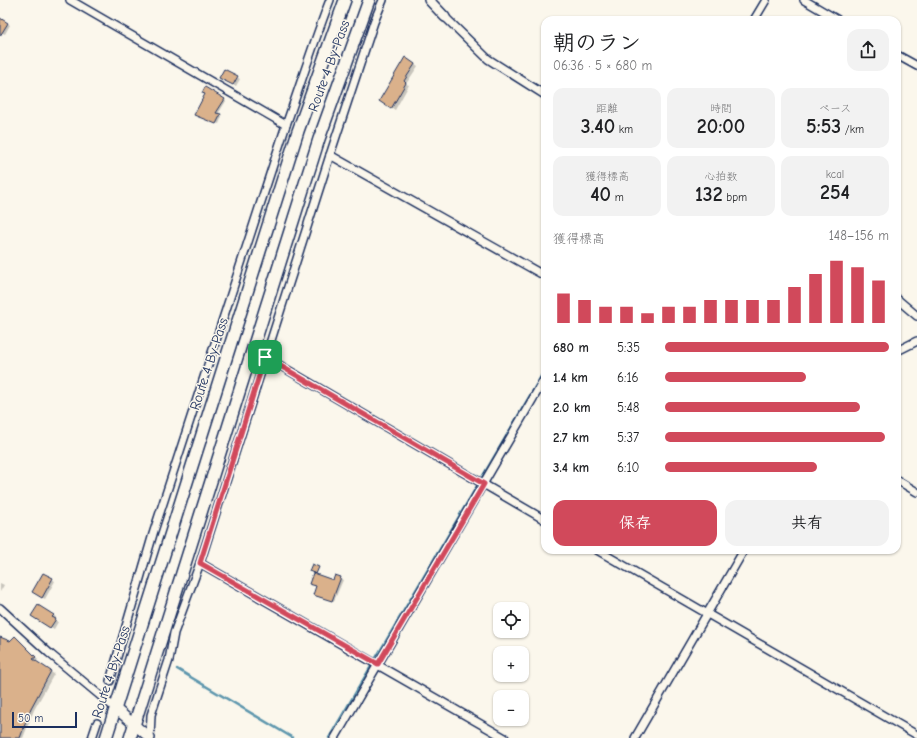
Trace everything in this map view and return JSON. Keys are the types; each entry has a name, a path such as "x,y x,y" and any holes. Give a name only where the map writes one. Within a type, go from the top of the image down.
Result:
{"highway":[{"name":"Route 4 By-Pass","path":"106,738 295,139 345,0"},
{"name":"Route 4 By-Pass","path":"130,738 169,631 252,353 322,132 369,0"}],"street":[{"path":"70,0 286,125"},
{"path":"110,681 153,534 286,125 308,64 318,30 330,0"},
{"path":"147,737 151,715 169,660 169,631 200,563 330,155 374,22 383,0"},
{"path":"429,0 488,59 541,92"},
{"path":"756,16 766,0"},
{"path":"804,0 831,16"},
{"path":"365,11 374,22"},
{"path":"901,56 917,66"},
{"path":"308,64 320,68"},
{"path":"330,155 541,274"},
{"path":"901,302 917,316"},
{"path":"901,349 917,341"},
{"path":"252,353 265,357 541,518"},
{"path":"335,738 541,385"},
{"path":"901,482 917,492"},
{"path":"604,554 917,735"},
{"path":"635,738 742,554"},
{"path":"200,563 505,738"},
{"path":"0,608 49,653 134,724 147,737"},
{"path":"129,619 142,624"},
{"path":"92,738 96,723"}],"building":[{"path":"0,18 8,23 0,36"},
{"path":"405,57 415,64 404,81 406,83 391,109 379,101"},
{"path":"224,69 238,76 233,85 219,78"},
{"path":"205,87 225,99 216,113 221,114 216,124 194,115 205,94 202,93"},
{"path":"312,564 319,567 316,574 309,571"},
{"path":"43,573 53,578 42,598 32,592"},
{"path":"313,573 333,580 335,575 341,577 332,601 313,595 316,586 309,584"},
{"path":"38,605 54,615 52,617 56,619 50,628 31,616"},
{"path":"15,636 36,657 33,659 51,671 31,708 20,738 0,738 0,637 10,641"}],"waterway":[{"path":"752,16 762,0"},
{"path":"329,738 541,377"},
{"path":"177,669 293,738"}],"route":[{"path":"265,357 484,484 378,664 200,563 265,357"}]}
